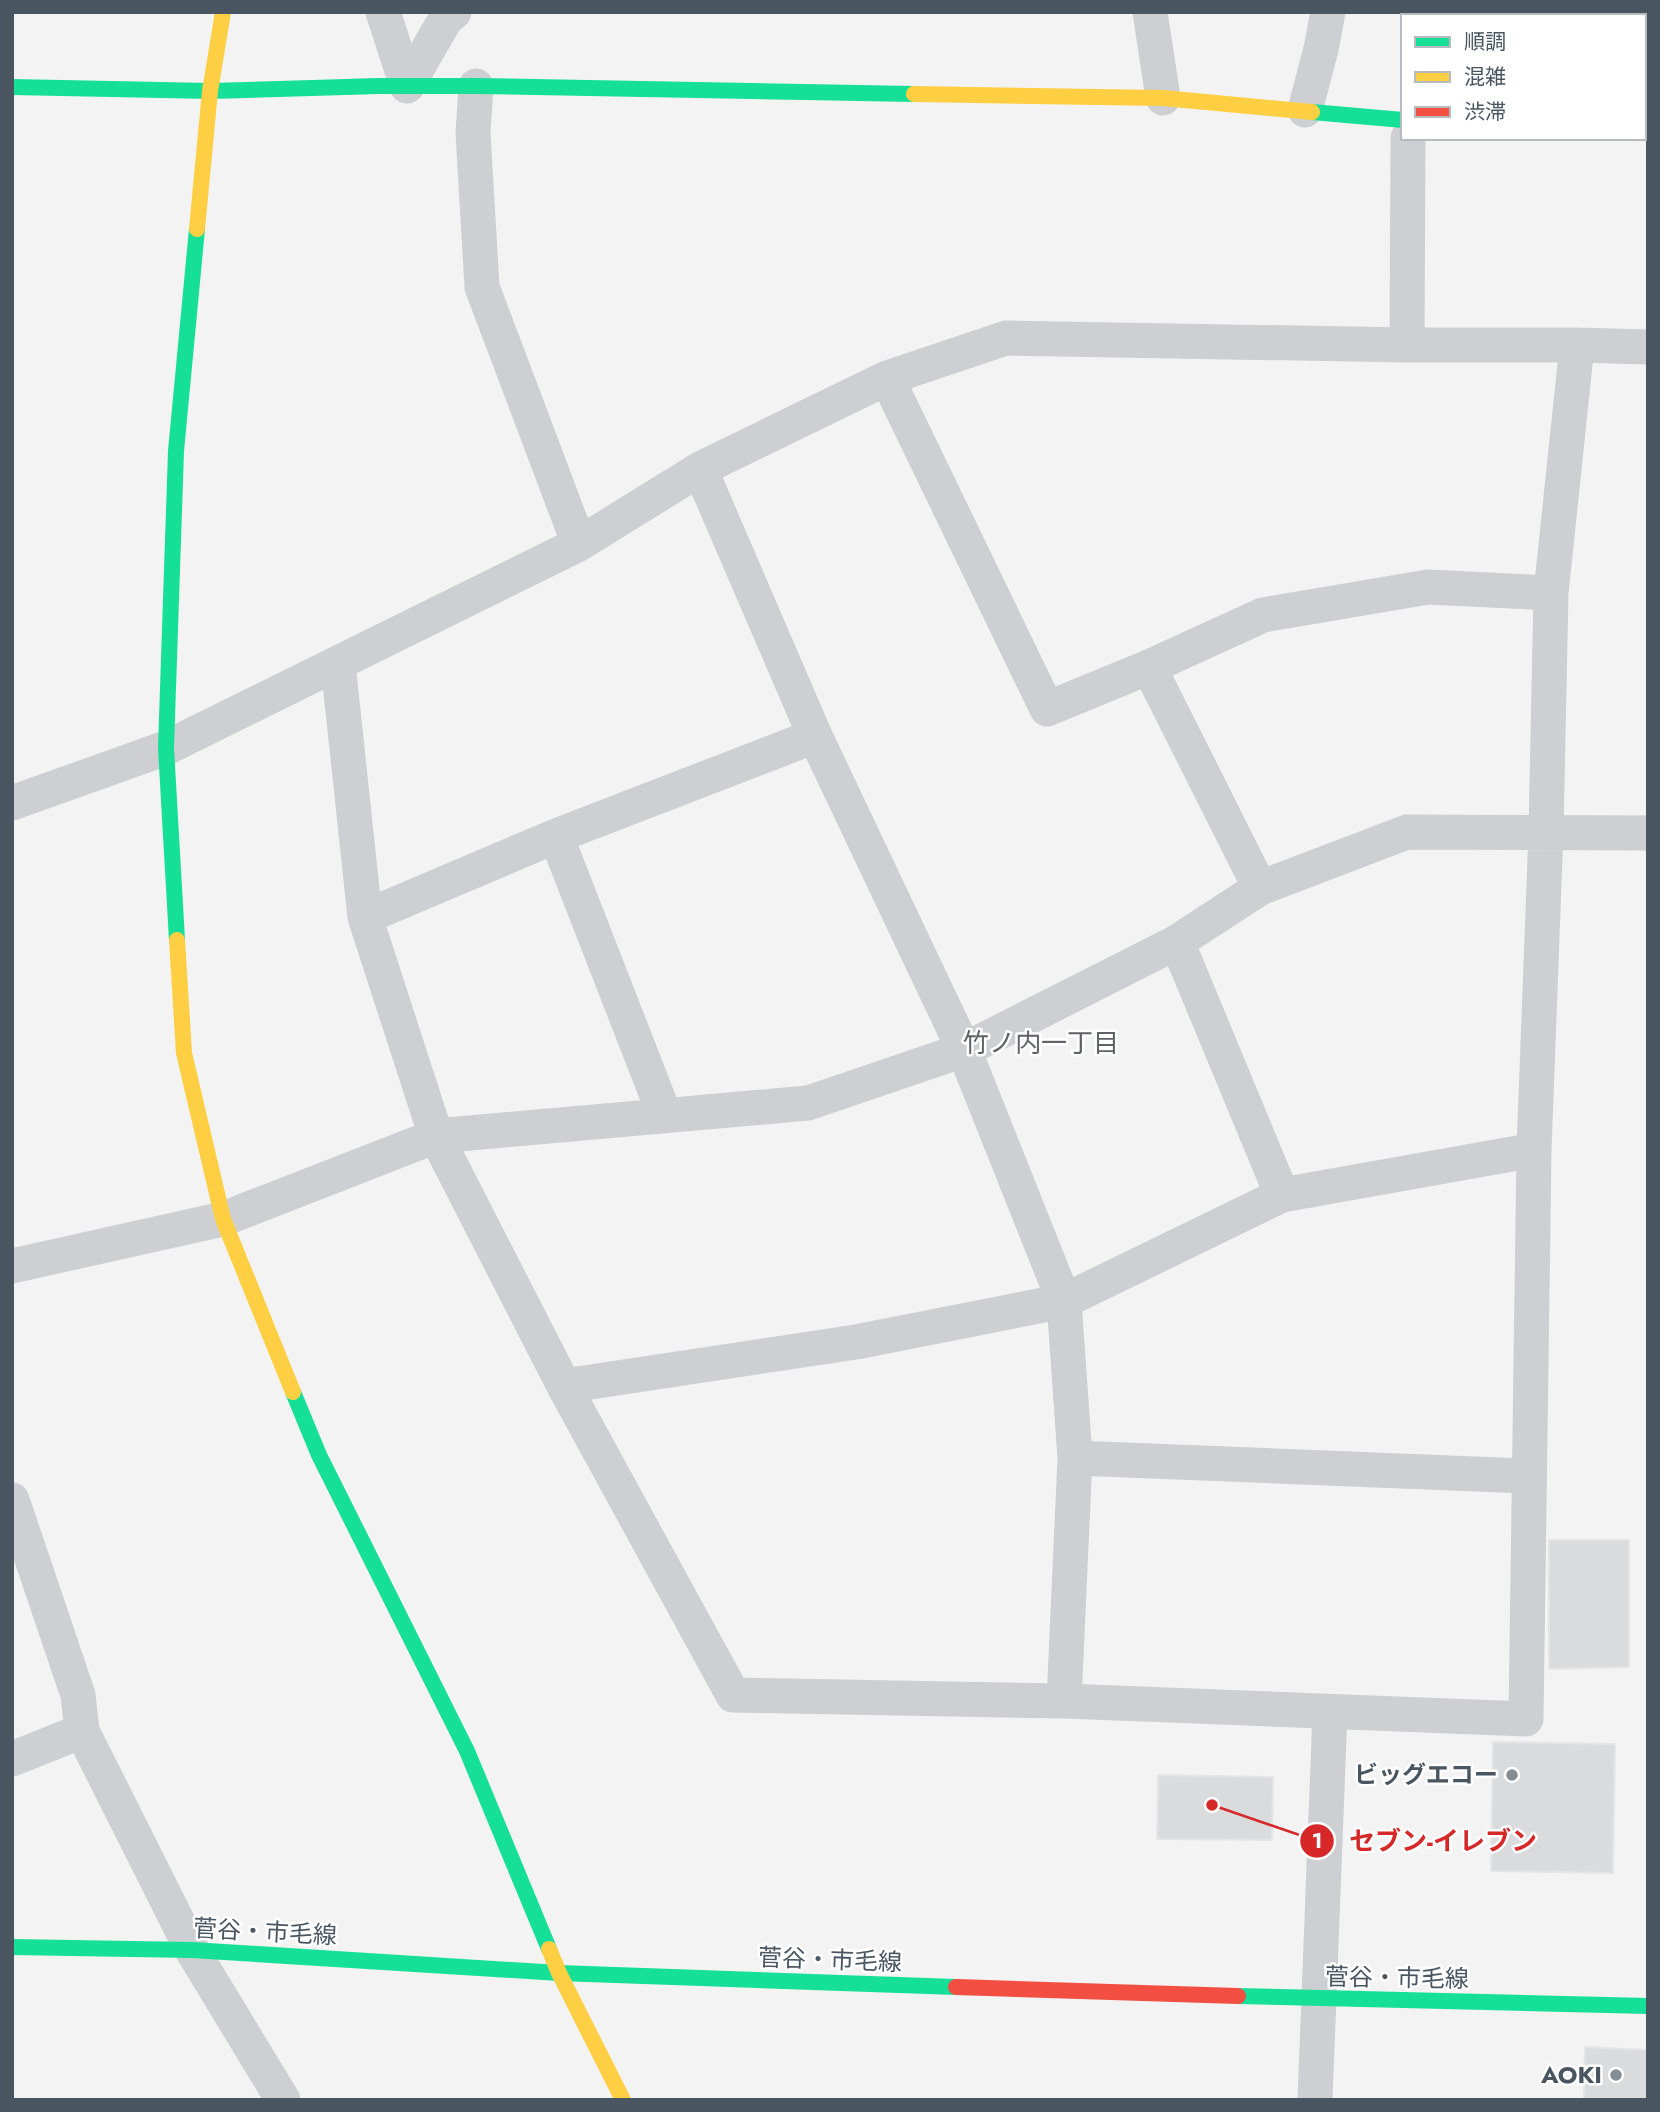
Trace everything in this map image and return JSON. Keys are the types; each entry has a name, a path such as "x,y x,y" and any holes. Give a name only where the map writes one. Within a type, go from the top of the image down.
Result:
{"street":[{"path":"223,12 210,91 176,451 166,748 184,1053 223,1219 319,1454 467,1751 559,1973 623,2100"},
{"path":"383,12 407,86"},
{"path":"407,86 445,20 454,12"},
{"path":"1150,12 1163,98"},
{"path":"1305,110 1328,12"},
{"path":"12,87 210,91 476,86 1163,98 1401,120"},
{"path":"476,86 473,132 482,287 579,544"},
{"path":"1407,345 1408,140"},
{"path":"12,803 166,748 579,544 700,469 887,378 1006,338 1648,347"},
{"path":"338,664 365,917 436,1136 564,1386 733,1695 1064,1702 1525,1719 1534,1150 1546,831 1550,593 1577,345"},
{"path":"887,378 1047,709 1149,667 1263,615 1428,587 1550,593"},
{"path":"700,469 815,736 964,1050 1064,1301 1075,1458 1064,1702"},
{"path":"1149,667 1260,888"},
{"path":"365,917 556,836 815,736"},
{"path":"12,1266 223,1219 436,1136 808,1103 964,1050 1177,942 1260,888 1407,832 1648,833"},
{"path":"556,836 665,1116"},
{"path":"1177,942 1282,1195"},
{"path":"564,1386 856,1342 1064,1301 1282,1195 1534,1150"},
{"path":"1075,1458 1528,1476"},
{"path":"12,1500 78,1695 82,1731 192,1950 283,2100"},
{"path":"1315,2100 1330,1712"},
{"path":"12,1759 82,1731"},
{"name":"菅谷・市毛線","path":"12,1947 192,1950 559,1973 1318,1999 1648,2006"}],"building":[{"path":"1549,1540 1629,1540 1629,1667 1549,1669"},
{"path":"1493,1742 1615,1744 1613,1873 1491,1871"},
{"path":"1158,1775 1273,1777 1272,1840 1157,1839"},
{"name":"AOKI","path":"1585,2047 1648,2050 1648,2100 1584,2100"}],"traffic: fast":[{"path":"12,87 210,91 476,86 914,94"},
{"path":"1312,112 1401,120"},
{"path":"177,940 166,748 176,451 197,229"},
{"path":"293,1392 319,1455 467,1751 549,1949"},
{"path":"12,1947 192,1950 559,1973 956,1987"},
{"path":"1238,1996 1648,2006"}],"traffic: slow":[{"path":"197,229 210,91 223,12"},
{"path":"914,94 1163,98 1312,112"},
{"path":"177,940 184,1053 223,1219 293,1392"},
{"path":"549,1949 623,2100"}],"traffic: jam":[{"path":"956,1987 1238,1996"}],"place":[{"name":"ビッグエコー","path":"1512,1775"},
{"name":"セブン-イレブン","path":"1212,1805"},
{"name":"AOKI","path":"1616,2075"}],"district":[{"name":"竹ノ内一丁目","path":"1041,1043"}]}
